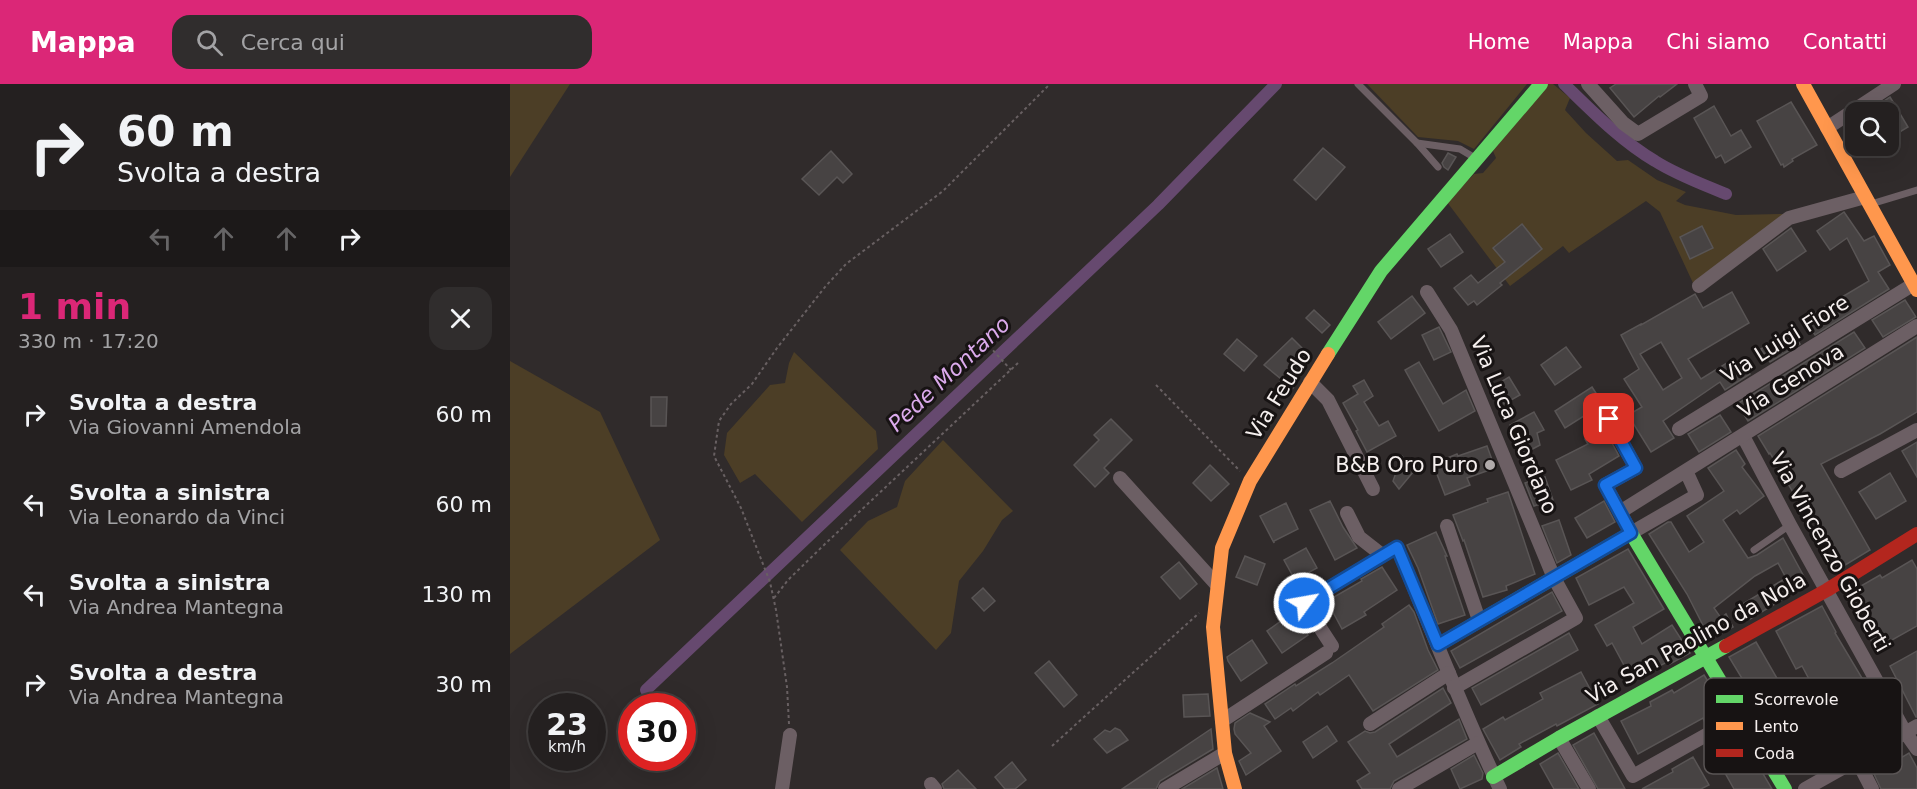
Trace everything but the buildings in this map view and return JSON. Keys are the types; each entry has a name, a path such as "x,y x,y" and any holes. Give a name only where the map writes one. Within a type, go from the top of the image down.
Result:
{"street":[{"name":"Via Feudo","path":"1235,789 1226,753 1213,627 1222,548 1250,481 1381,271 1541,84"},
{"path":"1588,84 1623,123 1638,134 1701,96 1695,84"},
{"path":"1803,84 1915,287"},
{"path":"1827,128 1894,84"},
{"path":"1699,286 1789,218 1865,198"},
{"name":"Via Luigi Fiore","path":"1679,429 1915,287"},
{"name":"Via Luca Giordano","path":"1427,292 1451,330 1554,578 1576,618 1454,688"},
{"name":"Via Genova","path":"1620,512 1917,326"},
{"path":"1310,382 1328,400 1373,489"},
{"path":"1609,419 1636,468 1605,485 1631,533 1720,678"},
{"path":"1841,471 1917,430"},
{"name":"Via Vincenzo Gioberti","path":"1743,436 1790,525 1880,678"},
{"path":"1438,645 1697,495 1686,471"},
{"path":"1120,478 1217,585"},
{"path":"1347,513 1359,537 1382,555"},
{"path":"1447,526 1479,620"},
{"name":"Via San Paolino da Nola","path":"1497,785 1559,738 1827,590 1917,534"},
{"path":"1222,721 1329,649 1304,603 1397,547 1454,688 1497,785"},
{"path":"1371,724 1449,673"},
{"name":"Via Vincenzo Gioberti","path":"1902,714 1911,729 1917,749"},
{"path":"1598,716 1633,776 1704,736"},
{"path":"782,789 790,735"},
{"path":"1559,738 1589,789"},
{"path":"1399,789 1478,743"},
{"path":"1164,789 1226,753"},
{"path":"1776,774 1785,789"},
{"path":"1805,789 1832,774"},
{"path":"1864,774 1872,789"}],"lane":[{"path":"1358,84 1438,167"},
{"path":"1417,143 1460,150 1477,159"},
{"path":"1865,198 1917,190"},
{"path":"1754,550 1790,525"}],"path":[{"path":"790,735 787,687 774,598 766,569 741,508 714,456 719,421 731,404 752,384 783,339 825,286 846,264 943,191 1050,84"},
{"path":"989,346 1011,370"},
{"path":"774,598 788,580 834,535 1018,363"},
{"path":"1156,385 1250,481"},
{"path":"1052,746 1202,611 1215,606"}],"shaded area":[{"path":"510,84 570,84 510,177"},
{"path":"1367,84 1527,84 1474,149 1458,141 1418,137"},
{"path":"1548,84 1553,84 1570,98 1565,110 1617,161 1628,160 1657,180 1686,192 1676,201 1685,205 1736,215 1783,214 1785,217 1693,283 1660,212 1646,201 1569,253 1563,246 1510,286 1447,202 1474,174 1483,173 1496,158 1493,151"},
{"path":"794,352 876,431 878,449 802,522 755,474 740,483 724,455 727,433 770,385 785,383"},
{"path":"510,361 600,412 660,540 510,654"},
{"path":"943,440 1013,511 1002,520 983,551 959,581 951,633 936,650 840,550 868,521 897,507 905,481"}],"waterway":[{"name":"Pede Montano","path":"646,690 1158,205 1276,84"},
{"name":"Pede Montano","path":"1564,84 1607,125 1642,153 1672,171 1726,194"}],"traffic: fast":[{"path":"1328,354 1381,271 1541,84"},
{"path":"1438,645 1631,533 1718,678"},
{"path":"1493,777 1726,646"},
{"path":"1776,774 1785,789"}],"traffic: slow":[{"path":"1803,84 1917,290"},
{"path":"1235,789 1225,753 1213,627 1222,548 1250,481 1328,354"}],"traffic: jam":[{"path":"1726,646 1827,590 1917,534"}],"place":[{"name":"B&B Oro Puro","path":"1490,465"}],"route":[{"path":"1304,603 1397,547 1438,645 1631,533 1605,485 1636,468 1609,419"}]}
